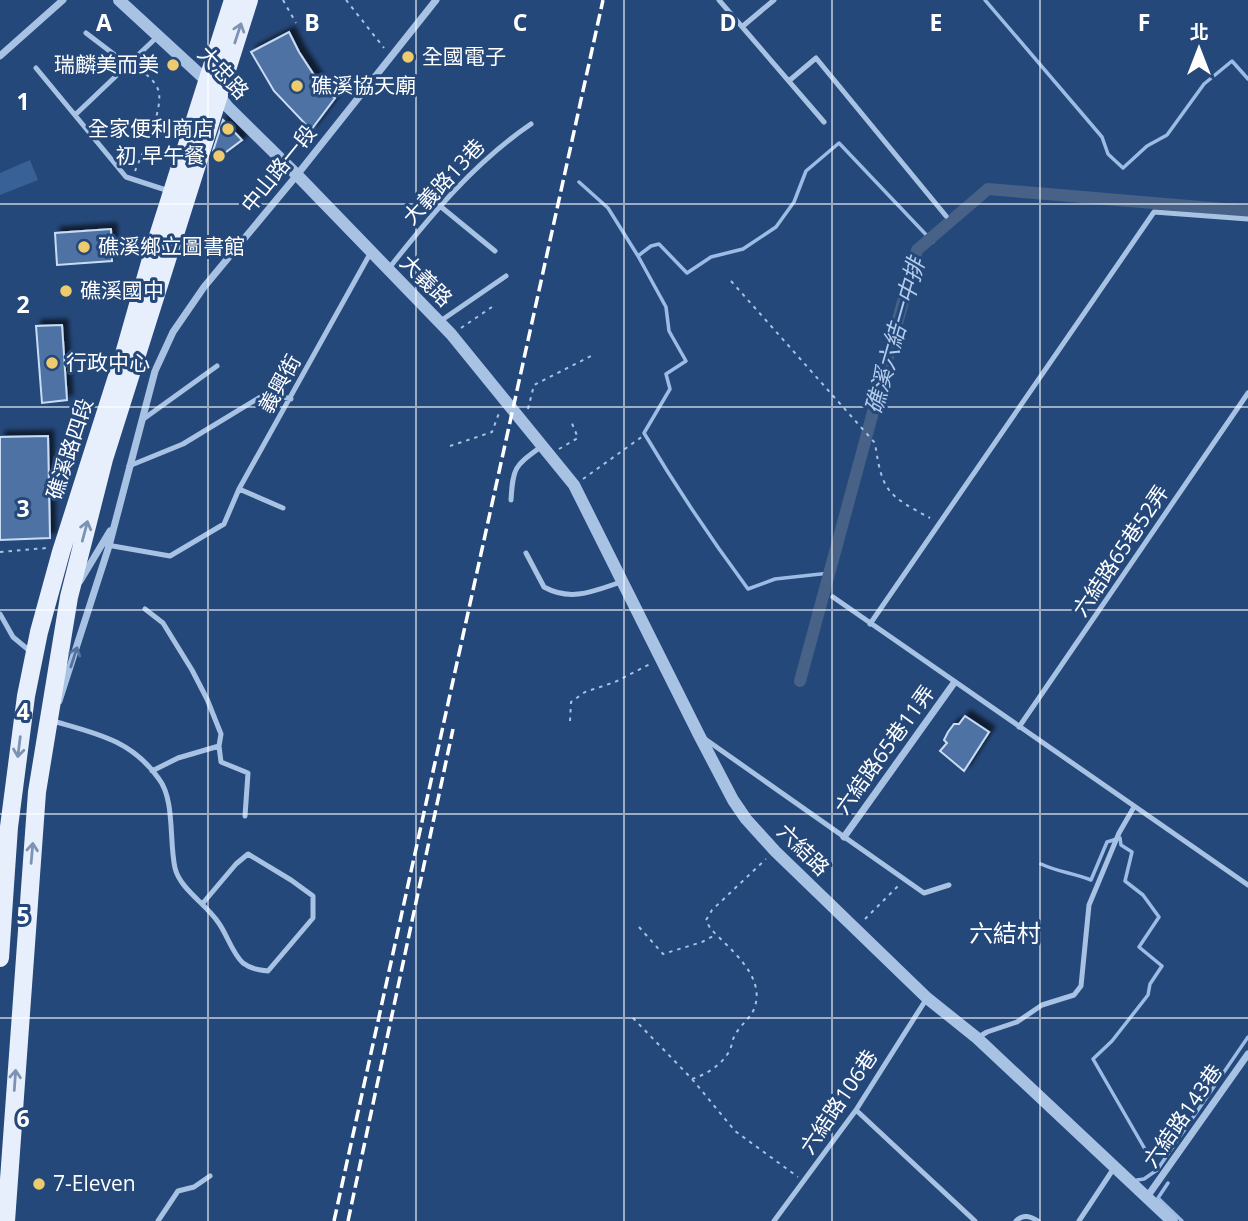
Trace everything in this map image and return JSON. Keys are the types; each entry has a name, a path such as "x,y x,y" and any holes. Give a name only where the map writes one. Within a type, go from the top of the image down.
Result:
{"main road":[{"name":"礁溪路四段","path":"213,88 233,0"},
{"name":"礁溪路四段","path":"6,1221 37,792 50,720 65,602 179,194 213,88 249,0"},
{"name":"礁溪路四段","path":"0,958 9,827 26,696 39,632 153,252 179,194"}],"street":[{"path":"0,56 63,0"},
{"name":"大忠路","path":"119,0 159,35 298,175"},
{"name":"中山路一段","path":"50,720 61,697 112,528 155,371 173,332 204,287 298,175 436,0"},
{"name":"大義路","path":"298,175 451,334 522,421"},
{"name":"六結路","path":"522,421 574,485 699,735 746,819 775,851 927,998 977,1038 1172,1221"},
{"name":"中山路一段","path":"65,602 106,545"},
{"path":"39,632 54,614"},
{"name":"六結路65巷11弄","path":"844,837 954,683"},
{"name":"六結路143巷","path":"1147,1197 1248,1054"}],"lane":[{"path":"719,0 824,122"},
{"path":"743,26 775,0"},
{"path":"86,33 130,63"},
{"path":"75,115 159,35"},
{"path":"790,80 816,58 946,216"},
{"path":"36,68 126,177 179,194"},
{"name":"大義路13巷","path":"388,270 440,206 501,144 531,124"},
{"path":"440,206 495,251"},
{"path":"870,624 1154,212 1248,219"},
{"name":"義興街","path":"106,545 170,556 224,524 239,489 370,252"},
{"path":"439,322 506,276"},
{"path":"142,419 217,366"},
{"path":"129,467 183,444 267,393 290,399"},
{"name":"六結路65巷52弄","path":"1019,727 1248,393"},
{"path":"511,500 513,475 520,463 546,451"},
{"path":"239,489 283,508"},
{"path":"526,553 544,587 565,595 582,595 622,581"},
{"path":"834,597 1248,885"},
{"path":"145,609 163,623 207,699 220,734 221,762 248,773 245,816"},
{"path":"0,614 13,637 34,655"},
{"path":"50,720 116,740 159,778 168,794 176,871 186,887 219,923 242,962 255,970 268,971 313,918 313,896 248,854 203,903"},
{"path":"699,735 923,892 948,885"},
{"path":"152,771 178,758 219,746"},
{"path":"977,1038 1017,1022 1042,1005 1074,995 1081,986 1089,905 1119,833 1134,807"},
{"name":"六結路106巷","path":"774,1221 856,1110 927,998"},
{"path":"856,1110 975,1221"},
{"path":"1079,1221 1114,1168"},
{"path":"158,1221 178,1191 194,1187 210,1176"},
{"path":"1016,1221 1031,1216 1038,1221"}],"path":[{"path":"283,0 296,23"},
{"path":"346,0 391,57"},
{"path":"130,63 157,86 159,92 156,121 131,178"},
{"path":"731,281 875,443 880,474 887,490 940,523"},
{"path":"451,334 492,307"},
{"path":"522,421 534,385 591,356"},
{"path":"450,446 492,432 504,399"},
{"path":"546,451 578,438 571,421"},
{"path":"574,485 643,436"},
{"path":"0,552 42,547 61,552"},
{"path":"570,721 571,702 585,692 615,682 661,659"},
{"path":"692,1079 719,1065 730,1050 733,1038 754,1009 756,997 752,974 706,920 712,910 775,851"},
{"path":"856,929 904,880"},
{"path":"639,927 663,954 702,943 716,934"},
{"path":"633,1018 692,1079 736,1131 804,1181"}],"shaded area":[{"path":"30,160 38,180 0,195 0,173"}],"building":[{"name":"礁溪協天廟","path":"289,32 318,81 335,98 311,130 274,91 251,52"},
{"path":"223,120 242,140 222,155 213,151"},
{"name":"礁溪鄉立圖書館","path":"111,229 112,261 57,265 55,233"},
{"name":"行政中心","path":"62,325 67,400 42,403 36,326"},
{"path":"48,436 50,538 0,540 0,437"},
{"path":"965,716 989,732 964,771 940,751 947,743 944,740 948,732"}],"waterway":[{"path":"985,0 1102,137 1108,154 1123,168 1147,146 1167,135 1204,84 1232,61 1248,79"},
{"path":"638,256 651,246 659,244 687,273 711,257 743,249 776,227 794,202 806,171 839,143 933,242"},
{"path":"579,182 608,208 638,256 666,307 669,331 686,361 666,374 670,389 644,433 681,493 748,589 775,579 830,573"},
{"name":"礁溪六結一中排","path":"800,681 917,250 988,189 1248,211"},
{"path":"1041,864 1091,880 1107,842 1120,838 1121,845 1132,852 1125,881 1143,895 1159,917 1139,947 1162,966 1150,984 1148,995 1112,1041 1093,1059 1157,1170"},
{"path":"1137,1180 1144,1179 1157,1170 1248,1037"},
{"path":"1168,1183 1158,1198 1182,1221"}],"railway":[{"path":"334,1221 603,0"},
{"path":"348,1221 453,729"}],"place":[{"name":"全國電子","path":"408,57"},
{"name":"瑞麟美而美","path":"173,65"},
{"name":"礁溪協天廟","path":"297,86"},
{"name":"全家便利商店","path":"228,129"},
{"name":"初 早午餐","path":"219,156"},
{"name":"礁溪鄉立圖書館","path":"84,247"},
{"name":"礁溪國中","path":"66,291"},
{"name":"行政中心","path":"52,363"},
{"name":"7-Eleven","path":"39,1184"}],"district":[{"name":"六結村","path":"1005,934"}]}
